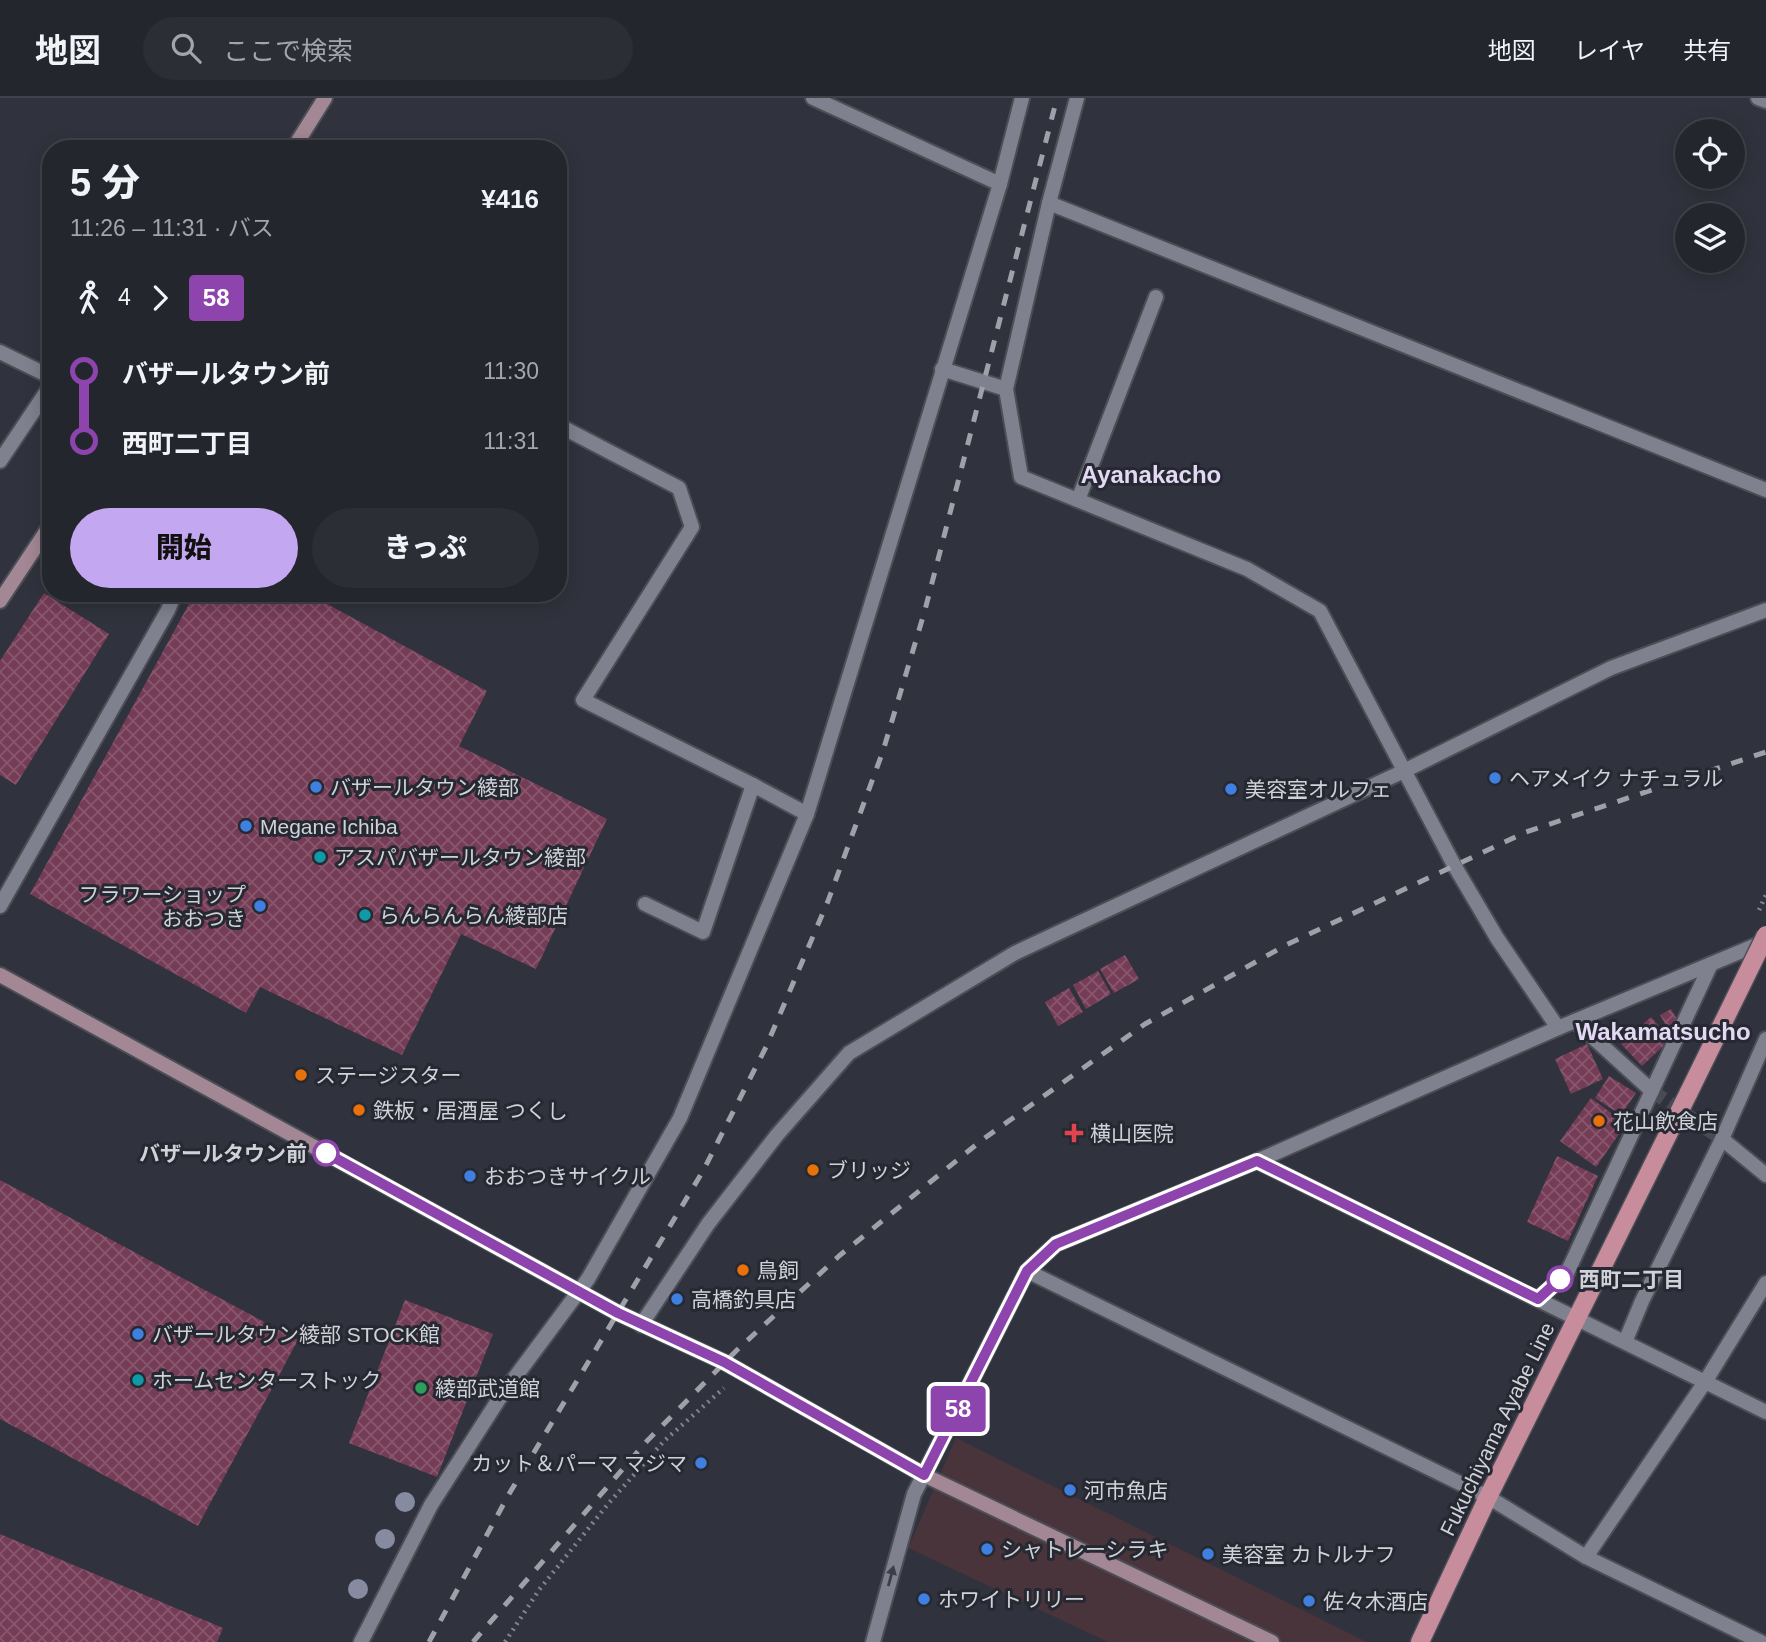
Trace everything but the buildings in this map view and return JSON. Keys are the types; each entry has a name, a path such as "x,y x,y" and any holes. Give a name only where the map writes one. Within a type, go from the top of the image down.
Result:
{"main road":[{"name":"Fukuchiyama Ayabe Line","path":"1420,1642 1488,1497 1766,935"}],"street":[{"path":"299,140 325,98"},
{"path":"813,98 1000,184"},
{"path":"361,1642 431,1505 499,1399 589,1279 680,1118 807,814 1000,184 1022,98"},
{"path":"1077,98 1049,203 1006,389 1021,477 1247,569 1320,611 1454,865 1497,937 1558,1028"},
{"path":"1758,98 1766,101"},
{"path":"1049,203 1766,489"},
{"path":"1078,500 1156,297"},
{"path":"0,352 42,373"},
{"path":"942,369 1006,389"},
{"path":"0,461 42,398"},
{"path":"567,430 679,488 692,527 583,700 807,814"},
{"path":"0,601 42,538"},
{"path":"0,906 171,602"},
{"path":"641,1325 708,1224 777,1135 849,1053 1015,953 1404,771 1611,668 1766,610"},
{"path":"645,904 703,932 752,785"},
{"path":"873,1642 914,1494 1027,1271 1056,1244 1257,1161 1558,1028 1766,941"},
{"path":"1538,1299 1567,1273 1712,964"},
{"path":"0,975 641,1325 724,1362 924,1475 1272,1642"},
{"path":"1575,1021 1652,1091"},
{"path":"1625,1342 1642,1301 1722,1139 1766,1039"},
{"path":"1722,1139 1766,1175"},
{"path":"1257,1161 1766,1412"},
{"path":"1027,1271 1488,1497 1586,1557 1761,1642"},
{"path":"1586,1557 1705,1382 1766,1283"}],"path":[{"path":"505,1642 539,1590 608,1504 664,1441 724,1388"}],"shaded area":[{"path":"956,1438 1367,1642 1108,1642 908,1548"}],"tunnel":[{"path":"1652,1091 1722,1139"}],"railway":[{"path":"429,1642 509,1494 703,1171 766,1047 828,901 883,751 925,610 1057,98"},
{"path":"473,1642 647,1441 737,1350 839,1256 982,1140 1145,1024 1286,945 1526,832 1766,752"}],"bus line":[{"name":"58","path":"326,1153 618,1313 724,1362 924,1475 1027,1271 1056,1244 1257,1161 1538,1299 1560,1279"}],"place":[{"name":"ヘアメイク ナチュラル","path":"1495,778"},
{"name":"バザールタウン綾部","path":"316,787"},
{"name":"美容室オルフェ","path":"1231,789"},
{"name":"Megane Ichiba","path":"246,826"},
{"name":"アスパバザールタウン綾部","path":"320,857"},
{"name":"フラワーショップ おおつき","path":"260,906"},
{"name":"らんらんらん綾部店","path":"365,915"},
{"name":"ステージスター","path":"301,1075"},
{"name":"鉄板・居酒屋 つくし","path":"359,1110"},
{"name":"花山飲食店","path":"1599,1121"},
{"name":"横山医院","path":"1074,1133"},
{"name":"バザールタウン前","path":"326,1153"},
{"name":"ブリッジ","path":"813,1170"},
{"name":"おおつきサイクル","path":"470,1176"},
{"name":"鳥飼","path":"743,1270"},
{"name":"西町二丁目","path":"1560,1279"},
{"name":"高橋釣具店","path":"677,1299"},
{"name":"バザールタウン綾部 STOCK館","path":"138,1334"},
{"name":"ホームセンターストック","path":"138,1380"},
{"name":"綾部武道館","path":"421,1388"},
{"name":"カット＆パーマ マジマ","path":"701,1463"},
{"name":"河市魚店","path":"1070,1490"},
{"name":"シャトレーシラキ","path":"987,1549"},
{"name":"美容室 カトルナフ","path":"1208,1554"},
{"name":"ホワイトリリー","path":"924,1599"},
{"name":"佐々木酒店","path":"1309,1601"}],"district":[{"name":"Ayanakacho","path":"1151,474"},
{"name":"Wakamatsucho","path":"1663,1031"}]}
